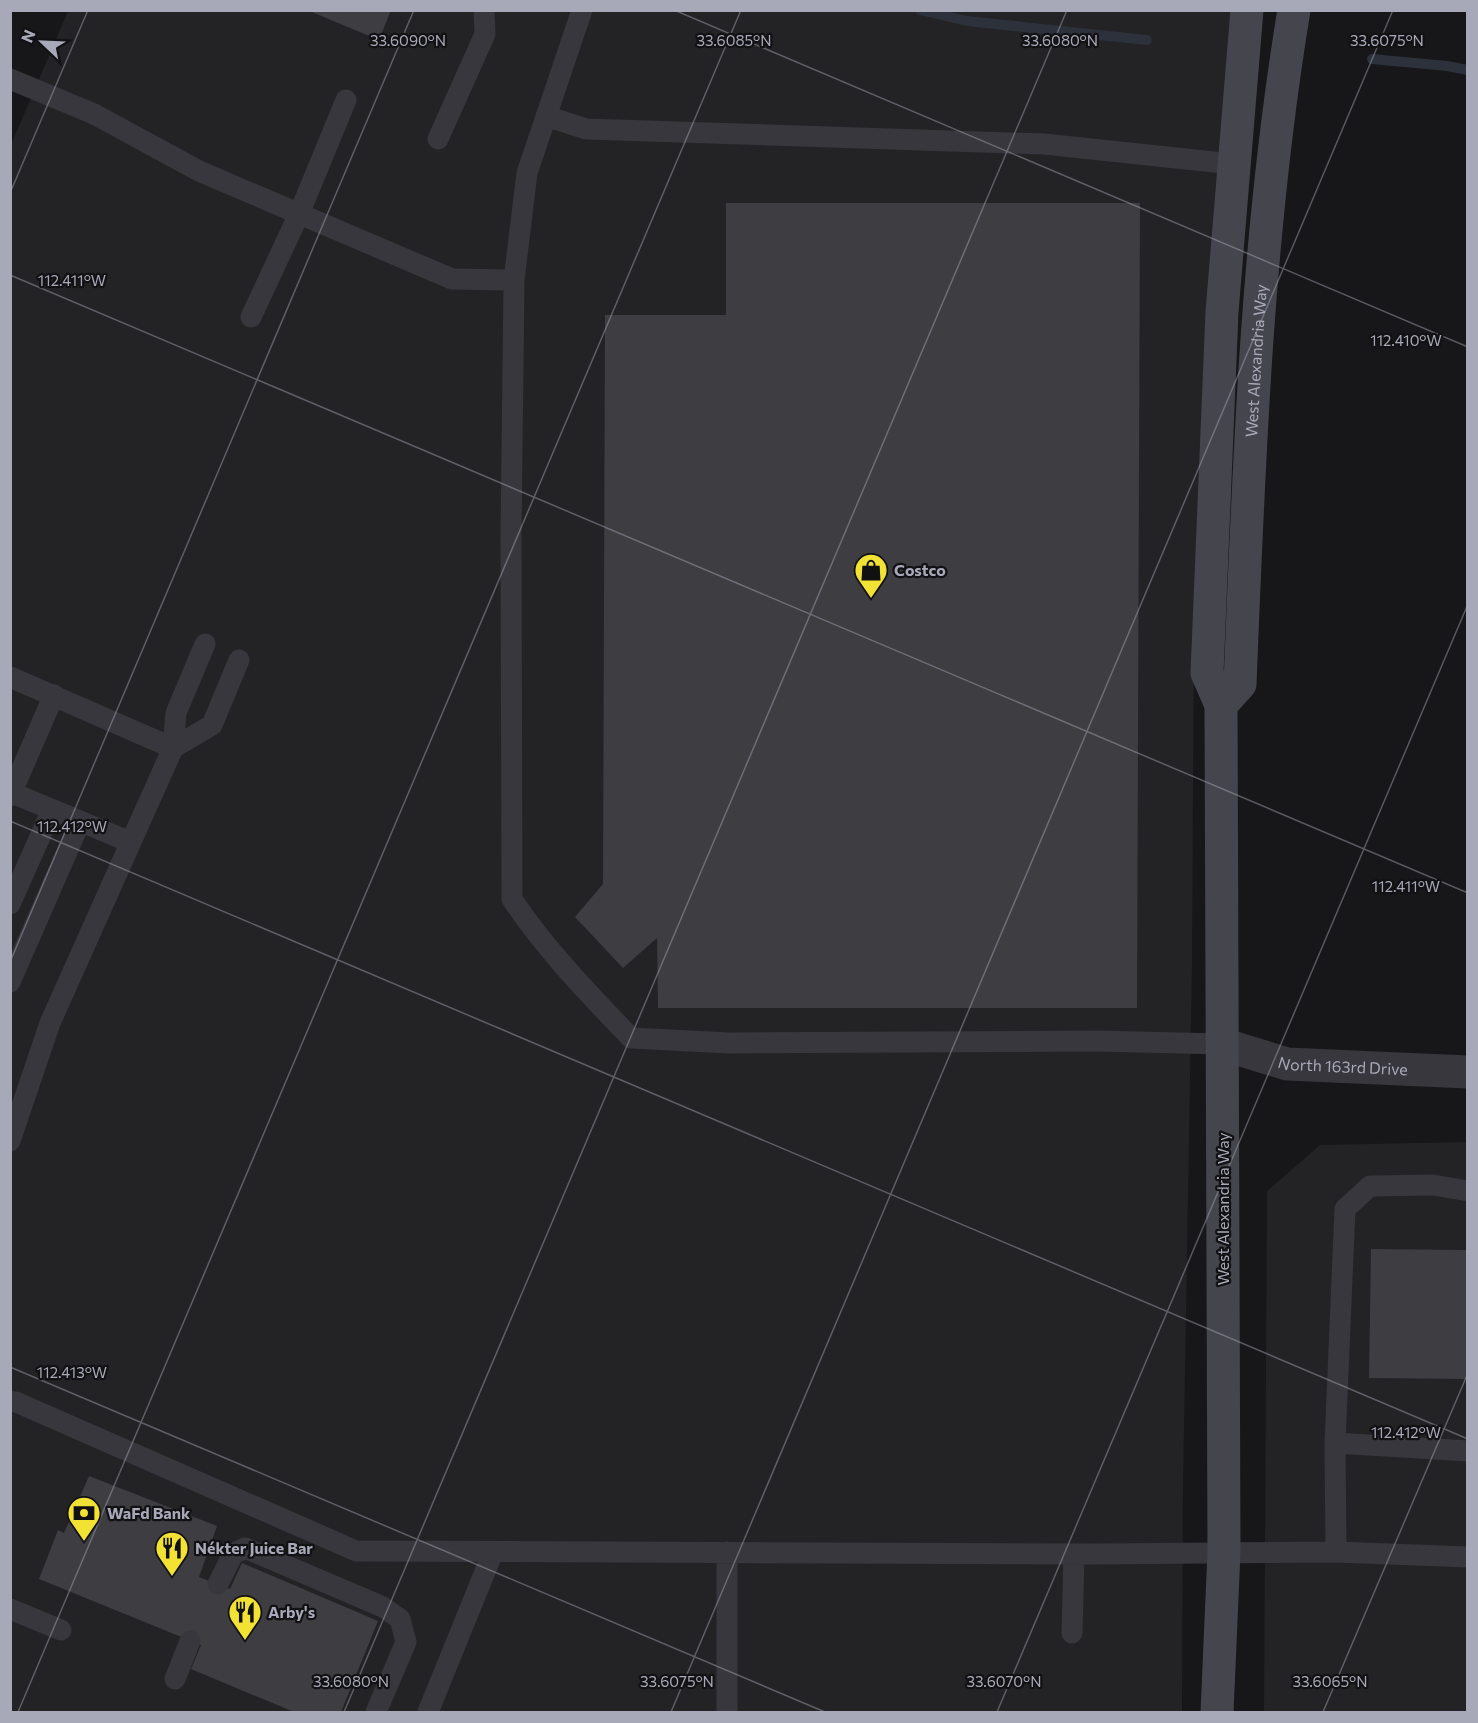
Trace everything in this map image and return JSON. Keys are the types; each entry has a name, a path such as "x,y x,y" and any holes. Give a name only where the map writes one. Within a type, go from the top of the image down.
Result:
{"street":[{"name":"West Alexandria Way","path":"1217,1713 1224,1552 1221,705 1207,673 1221,324 1248,10"},
{"name":"West Alexandria Way","path":"1221,705 1240,684 1248,470 1263,250 1281,85 1294,10"},
{"name":"North 163rd Drive","path":"1222,1044 1287,1064 1467,1072"}],"lane":[{"path":"438,138 485,34 484,10"},
{"path":"582,10 527,173 514,280 511,492 512,899 531,928 631,1038 729,1043 1096,1041 1222,1044"},
{"path":"10,79 94,114 199,171 452,279 514,280"},
{"path":"251,316 299,214 346,100"},
{"path":"546,116 586,129 1044,144 1233,164"},
{"path":"10,1141 50,1023 173,748 176,714 205,644"},
{"path":"173,748 212,725 239,660"},
{"path":"10,676 173,748"},
{"path":"54,695 11,793 130,842"},
{"path":"10,904 52,810"},
{"path":"10,982 80,822"},
{"path":"1336,1551 1335,1443 1345,1209 1370,1186 1433,1185 1467,1191"},
{"path":"10,1401 356,1551 1074,1554 1336,1551 1467,1557"},
{"path":"1335,1443 1467,1451"},
{"path":"218,1584 233,1554 245,1548 383,1607 400,1619 406,1641 376,1713"},
{"path":"428,1713 493,1552"},
{"path":"727,1552 727,1713"},
{"path":"1072,1633 1074,1554"},
{"path":"10,1609 61,1630"},
{"path":"175,1679 190,1641"}],"shaded area":[{"path":"68,11 1233,11 1194,627 1182,1712 11,1712 10,147"},
{"path":"1467,1142 1467,1712 1264,1712 1267,1191 1320,1145"}],"building":[{"path":"307,10 391,10 379,40"},
{"name":"Costco","path":"726,203 1140,203 1137,1008 658,1008 657,938 623,968 575,917 603,884 605,315 726,315"},
{"path":"1371,1249 1468,1250 1468,1379 1369,1378"},
{"path":"89,1476 217,1526 199,1577 230,1589 242,1563 378,1621 341,1712 294,1712 191,1669 201,1645 39,1579 58,1530 64,1533"}],"waterway":[{"path":"920,10 967,21 1147,40"},
{"path":"1372,59 1468,70"}],"place":[{"name":"Costco","path":"871,599"},
{"name":"WaFd Bank","path":"84,1542"},
{"name":"Nékter Juice Bar","path":"172,1577"},
{"name":"Arby's","path":"245,1641"}]}
